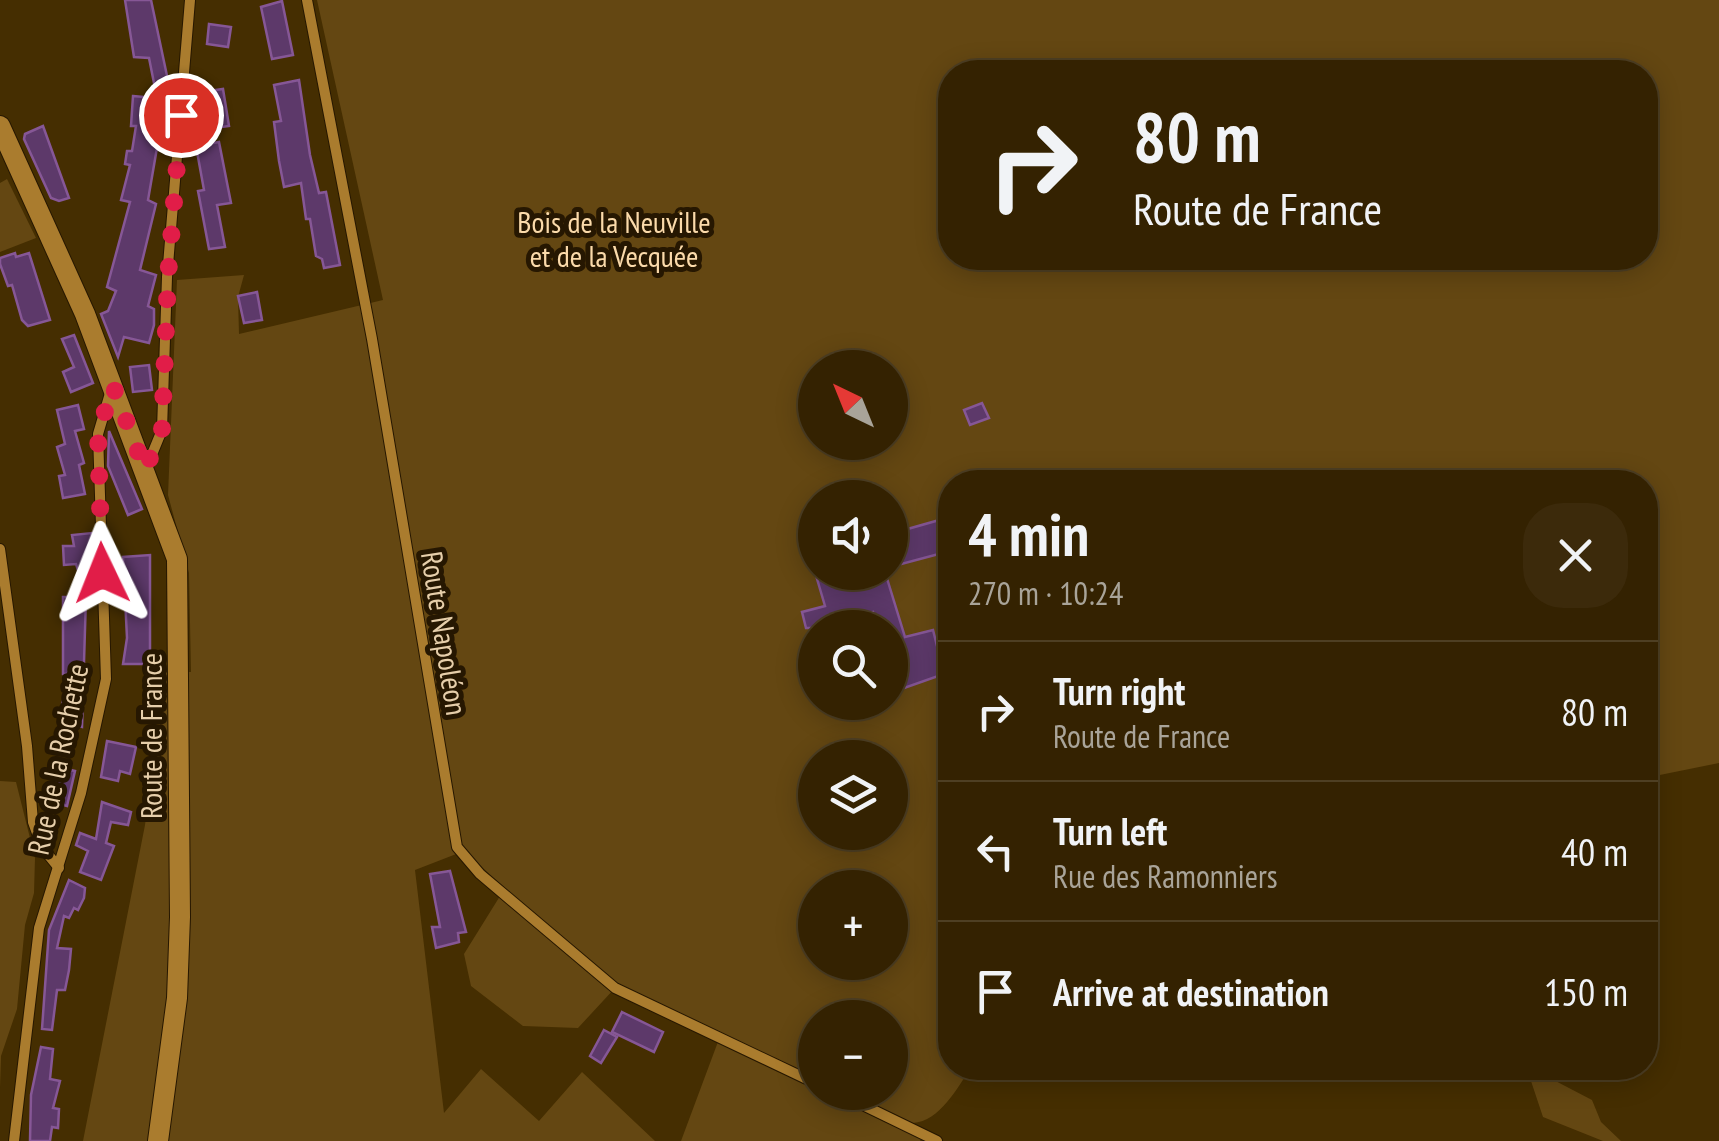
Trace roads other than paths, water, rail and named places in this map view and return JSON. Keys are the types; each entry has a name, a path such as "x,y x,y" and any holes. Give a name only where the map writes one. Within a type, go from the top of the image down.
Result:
{"main road":[{"name":"Route de France","path":"0,126 113,386 177,558 180,944 158,1141"}],"street":[{"path":"145,470 162,430 168,277 190,0"},
{"name":"Route Napoléon","path":"307,0 372,338 457,847 480,874 615,988 798,1075"},
{"name":"Rue de la Rochette","path":"14,1141 39,928 59,868 106,679 98,434 113,386"},
{"path":"0,548 27,746 33,822 40,842 59,868"},
{"path":"873,1110 938,1141"}],"park label":[{"name":"Bois de la Neuville et de la Vecquée","path":"614,238"}]}
